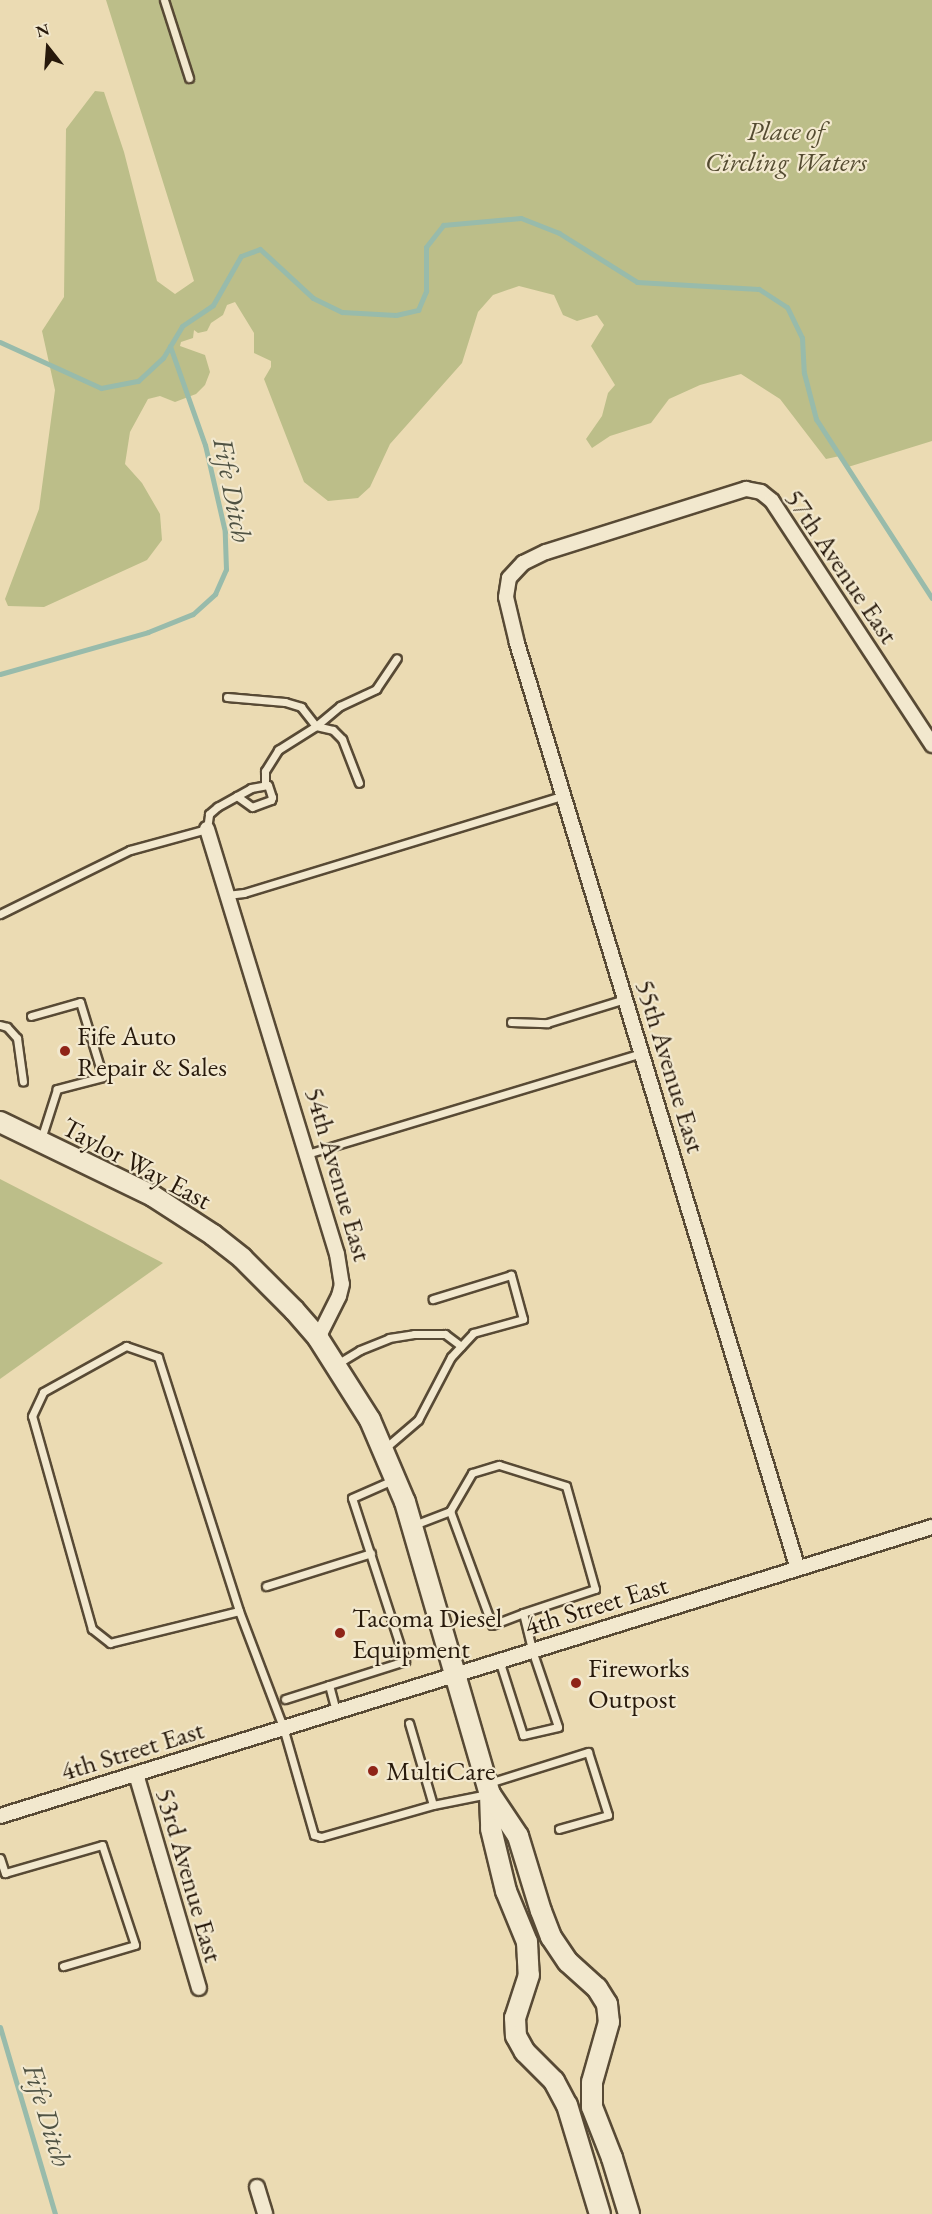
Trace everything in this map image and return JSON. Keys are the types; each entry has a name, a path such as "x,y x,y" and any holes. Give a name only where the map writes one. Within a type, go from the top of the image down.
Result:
{"main road":[{"name":"Taylor Way East","path":"0,1122 153,1196 213,1235 269,1283 318,1338"},
{"path":"318,1338 337,1364 384,1449 397,1478 488,1789 495,1846 510,1902 529,1952 529,1976 515,2019 516,2036 525,2052 554,2081 567,2104 600,2214"},
{"path":"488,1789 518,1836 551,1937 568,1962 597,1988 607,2004 609,2022 596,2064 591,2094 592,2107 612,2158 629,2214"}],"street":[{"name":"57th Avenue East","path":"508,578 523,563 546,552 746,489 760,492 772,501 932,745"},
{"name":"55th Avenue East","path":"508,578 506,590 509,614 797,1566"},
{"name":"54th Avenue East","path":"207,829 337,1254 342,1284 335,1308 318,1338"},
{"name":"4th Street East","path":"0,1816 797,1566 932,1527"},
{"name":"53rd Avenue East","path":"136,1774 199,1988"},
{"path":"257,2187 265,2214"}],"lane":[{"path":"164,0 189,78"},
{"path":"237,796 248,807 271,800 268,785 265,784 265,771 278,750 316,726 340,706 376,689 397,658"},
{"path":"227,697 285,702 301,707 316,726 333,730 342,739 359,783"},
{"path":"0,914 130,850 207,829 209,814 237,796 265,784"},
{"path":"227,895 244,893 564,795"},
{"path":"511,1022 547,1023 625,999"},
{"path":"31,1016 80,1002 103,1077 57,1089 40,1141"},
{"path":"0,1025 7,1027 17,1038 23,1082"},
{"path":"307,1154 642,1053"},
{"path":"384,1449 418,1420 451,1357 473,1333 523,1319 511,1275 433,1299"},
{"path":"337,1364 389,1338 414,1334 445,1334 461,1346"},
{"path":"239,1611 110,1643 92,1629 32,1416 43,1392 126,1346 158,1357 239,1611 283,1727 314,1835 321,1837 488,1789 588,1752 608,1815 559,1829"},
{"path":"412,1526 450,1511 472,1473 499,1465 566,1486 595,1589 492,1625 450,1511"},
{"path":"285,1699 405,1661 352,1498 397,1478"},
{"path":"266,1586 371,1553"},
{"path":"499,1660 523,1735 558,1727 532,1650 523,1613"},
{"path":"329,1685 336,1711"},
{"path":"409,1723 434,1805"},
{"path":"0,1858 5,1873 102,1845 135,1946 63,1966"}],"green space":[{"name":"Place of Circling Waters","path":"106,0 932,0 932,441 848,467 840,456 826,459 780,399 741,374 700,385 669,399 651,423 610,436 592,448 586,439 602,416 608,393 615,385 591,346 604,325 597,315 577,321 563,315 554,295 519,286 493,295 478,312 462,363 390,444 370,487 358,498 328,501 304,482 264,379 271,367 271,361 254,353 254,333 235,302 227,305 223,315 211,323 207,331 198,333 194,330 193,338 181,342 180,346 205,355 210,372 205,385 196,394 175,402 160,396 148,399 130,432 125,464 142,483 160,514 162,540 147,560 44,607 8,606 5,599 39,509 55,390 42,331 64,297 66,129 95,91 104,92 124,152 157,281 175,294 194,281"},
{"path":"0,1179 163,1263 0,1379"}],"waterway":[{"path":"0,342 101,388 138,381 163,358 182,326 213,305 241,256 260,249 313,298 342,312 396,315 418,310 426,291 426,247 443,225 521,218 559,233 637,282 759,289 787,307 802,338 804,373 816,419 932,598"},
{"name":"Fife Ditch","path":"0,674 148,632 193,614 215,594 226,569 225,532 205,445 170,346"},
{"name":"Fife Ditch","path":"0,2027 55,2214"}],"place":[{"name":"Fife Auto Repair & Sales","path":"65,1051"},
{"name":"Tacoma Diesel Equipment","path":"340,1633"},
{"name":"Fireworks Outpost","path":"576,1683"},
{"name":"MultiCare","path":"373,1771"}]}
